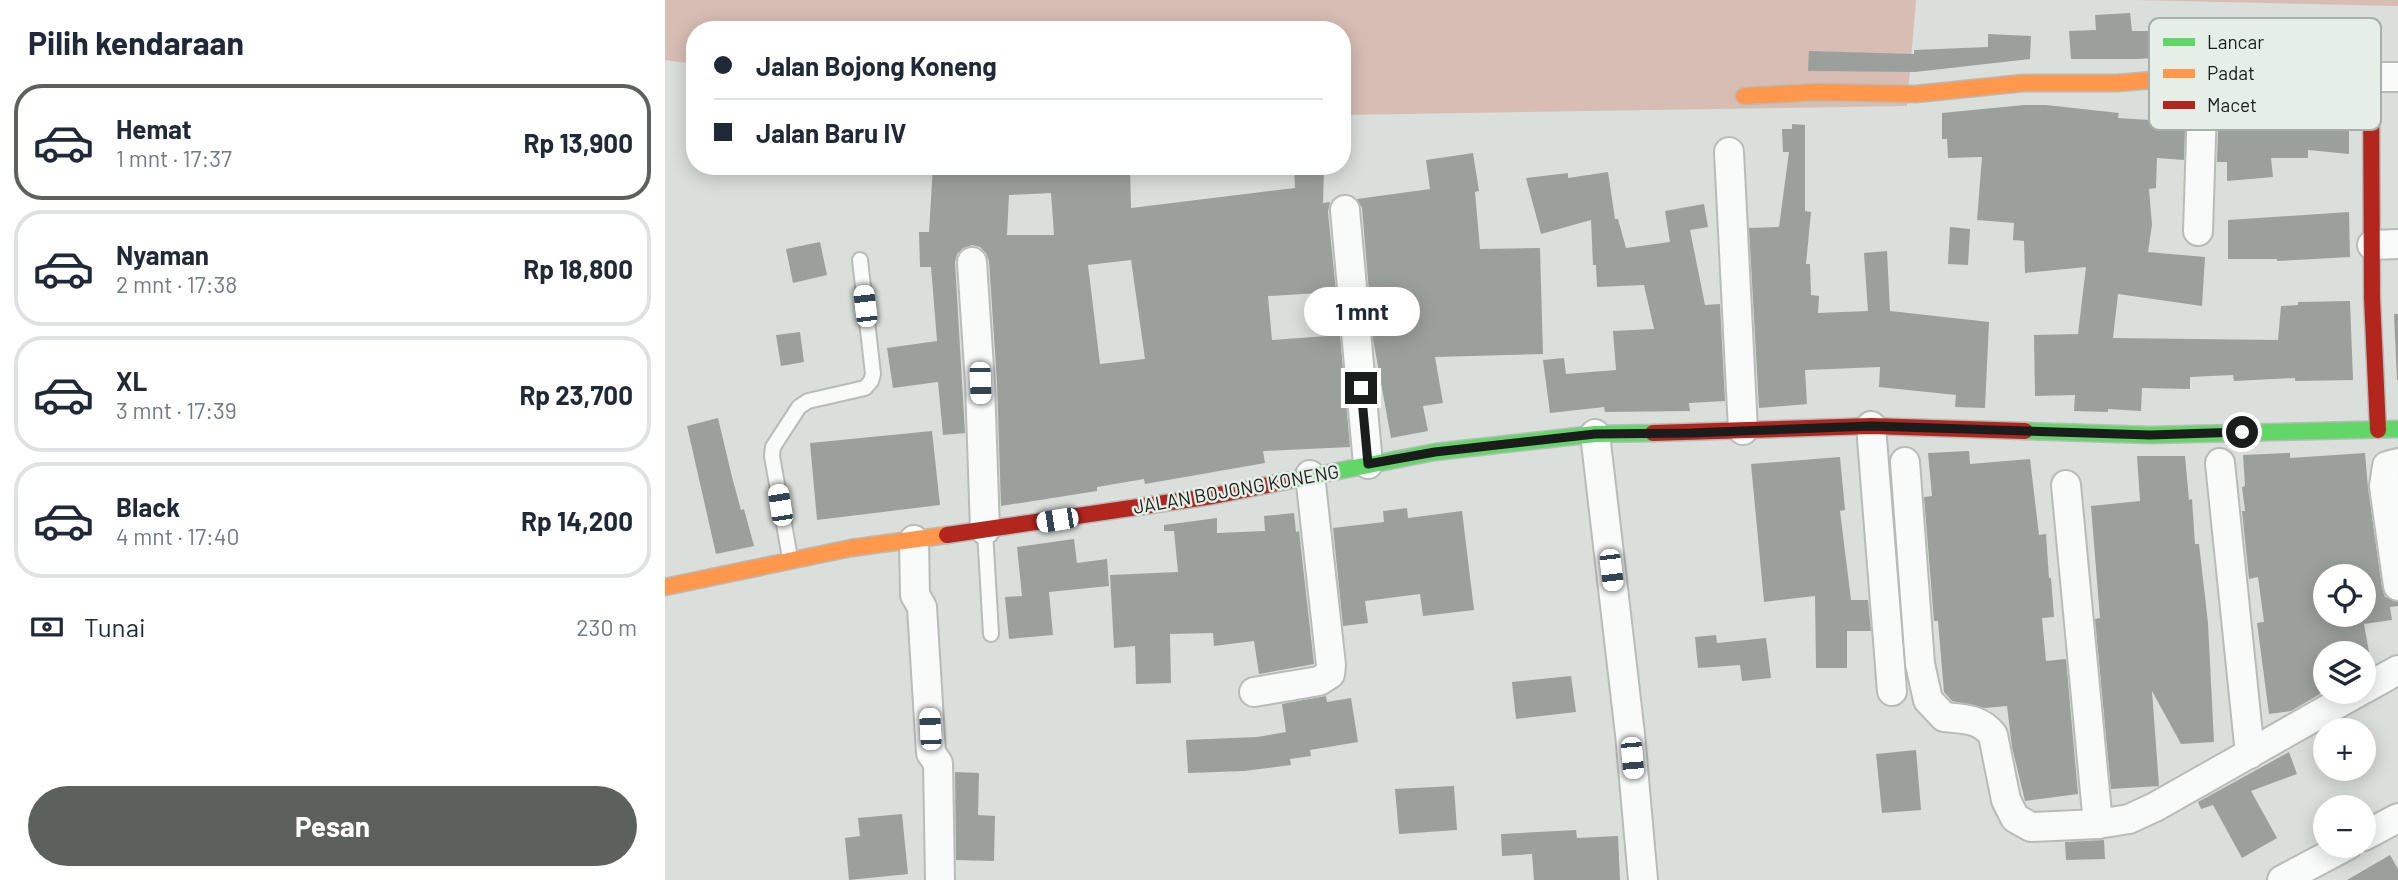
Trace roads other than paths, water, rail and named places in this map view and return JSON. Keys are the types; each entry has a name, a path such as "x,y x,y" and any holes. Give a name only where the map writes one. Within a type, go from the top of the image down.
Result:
{"street":[{"path":"2378,430 2375,395 2385,245 2385,77"},
{"path":"1744,96 1817,92 1916,94 2024,83 2149,80"},
{"path":"2198,231 2201,130"},
{"path":"1729,152 1743,430"},
{"path":"1345,210 1368,464"},
{"path":"972,261 980,383 985,530"},
{"path":"1871,426 1892,691"},
{"name":"JALAN BOJONG KONENG","path":"665,587 851,548 1213,496 1368,464 1473,447 1595,434 1871,426 2150,435 2398,429"},
{"path":"1595,434 1630,734 1643,880"},
{"path":"1905,462 1920,664 1928,700 1944,717 1976,720 1986,726 1993,735 2006,800 2015,818 2031,827 2098,824 2129,819 2337,704"},
{"path":"2220,463 2250,754"},
{"path":"2398,463 2387,466 2384,486 2398,586"},
{"path":"1254,692 1318,681 1330,674 1310,475"},
{"path":"2066,485 2098,824"},
{"path":"914,540 915,595 922,607 931,753 938,763 940,880"},
{"path":"2376,682 2398,670"},
{"path":"2376,830 2398,818"},
{"path":"2282,880 2323,858"}],"lane":[{"path":"791,559 772,456 773,447 799,407 807,401 865,388 871,381 873,374 860,260"},
{"path":"985,530 991,634"}]}
